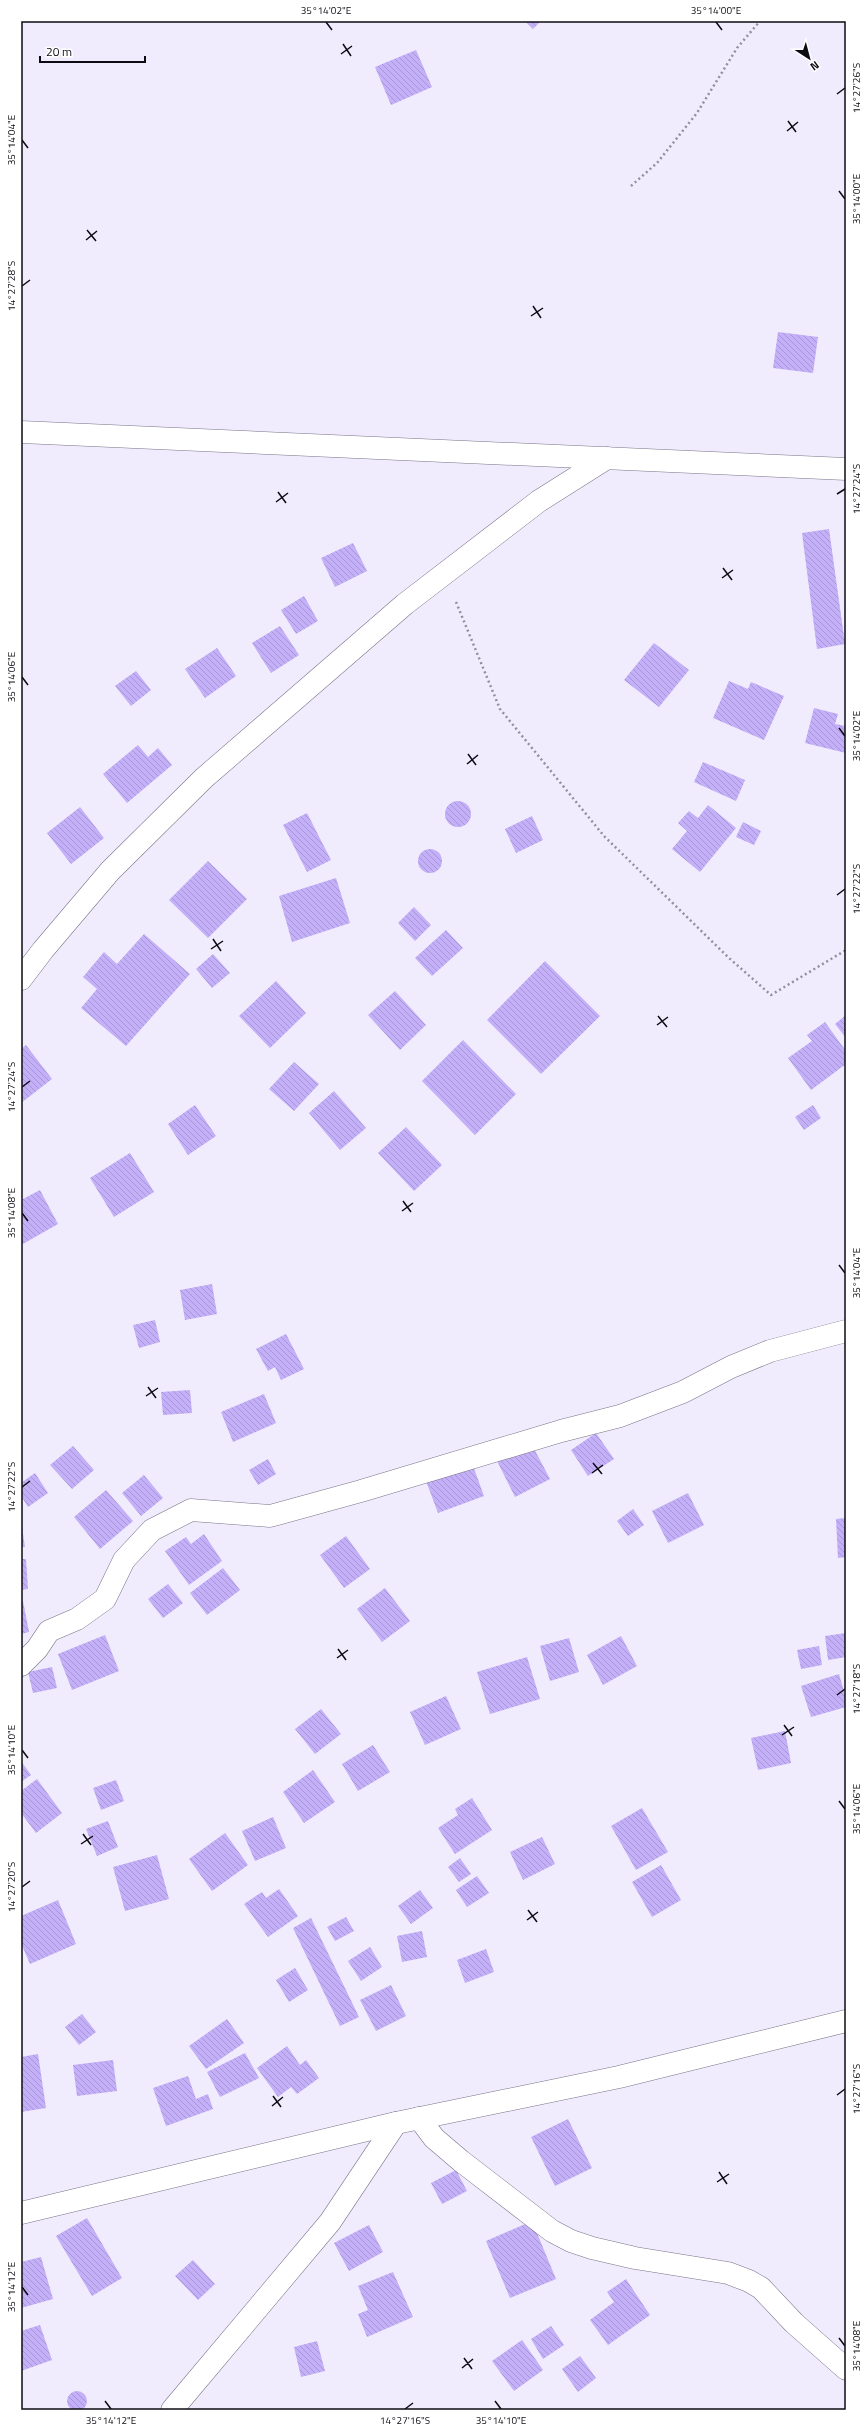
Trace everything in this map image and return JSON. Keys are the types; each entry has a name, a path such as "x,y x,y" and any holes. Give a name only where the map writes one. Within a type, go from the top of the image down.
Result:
{"main road":[{"path":"21,432 846,469"},
{"path":"21,979 43,950 110,871 204,778 405,604 539,501 607,458"},
{"path":"21,1665 37,1648 49,1631 78,1619 105,1599 124,1560 152,1530 191,1510 270,1516 354,1493 561,1431 620,1416 683,1392 730,1367 770,1351 846,1331"},
{"path":"21,2213 396,2123 619,2077 846,2021"},
{"path":"419,2118 434,2138 461,2162 552,2231 571,2241 592,2248 635,2258 728,2273 749,2281 761,2288 794,2323 846,2369"},
{"path":"172,2410 330,2222 396,2123"}],"path":[{"path":"631,186 657,163 697,113 737,48 760,21"},
{"path":"444,574 500,709 604,836 729,958 770,995 846,950"}],"building":[{"path":"525,21 541,21 533,29"},
{"path":"416,50 432,87 391,105 375,67"},
{"path":"778,332 818,337 813,373 773,368"},
{"path":"829,529 845,644 817,649 802,533"},
{"path":"353,543 367,571 335,587 321,558"},
{"path":"304,596 318,621 296,634 281,610"},
{"path":"280,626 299,655 271,673 252,643"},
{"path":"654,643 689,670 659,707 624,680"},
{"path":"217,648 236,676 205,698 185,669"},
{"path":"136,671 151,690 131,706 115,686"},
{"path":"729,681 748,689 751,682 784,696 764,740 713,718"},
{"path":"814,708 838,714 835,724 846,726 846,753 805,743"},
{"path":"138,745 148,757 158,748 172,765 127,803 103,774"},
{"path":"703,762 745,780 736,801 694,782"},
{"path":"458,801 467,805 471,814 467,823 458,827 449,823 445,814 449,805"},
{"path":"708,805 736,828 700,872 672,849 687,831 678,823 689,811 698,818"},
{"path":"80,807 104,838 71,864 47,833"},
{"path":"307,813 331,860 307,872 283,825"},
{"path":"532,816 543,840 516,853 505,829"},
{"path":"743,822 761,831 754,845 736,837"},
{"path":"430,849 439,852 442,861 439,870 430,873 421,870 418,861 421,852"},
{"path":"208,861 247,899 208,938 169,900"},
{"path":"336,878 350,923 292,942 279,896"},
{"path":"414,907 431,925 415,941 398,923"},
{"path":"446,930 463,948 432,976 415,958"},
{"path":"144,934 190,974 126,1046 81,1008 97,989 83,977 104,952 117,964"},
{"path":"213,954 230,973 212,988 196,969"},
{"path":"545,961 600,1016 541,1074 487,1020"},
{"path":"276,981 306,1013 270,1048 239,1016"},
{"path":"395,991 426,1025 400,1050 368,1015"},
{"path":"846,1015 846,1038 835,1024"},
{"path":"825,1022 846,1051 846,1064 811,1090 788,1058 812,1041 807,1035"},
{"path":"463,1040 516,1094 475,1135 422,1081"},
{"path":"26,1045 52,1079 21,1103 21,1049"},
{"path":"294,1062 319,1084 294,1111 269,1089"},
{"path":"334,1091 366,1128 340,1150 309,1113"},
{"path":"195,1105 216,1136 188,1155 168,1124"},
{"path":"813,1105 821,1118 804,1130 795,1117"},
{"path":"406,1127 442,1165 414,1191 378,1153"},
{"path":"130,1153 154,1192 114,1217 90,1178"},
{"path":"40,1190 58,1224 21,1245 21,1200"},
{"path":"212,1284 217,1314 185,1320 180,1290"},
{"path":"155,1320 160,1342 139,1348 133,1325"},
{"path":"286,1334 304,1369 281,1380 275,1367 268,1371 256,1349"},
{"path":"190,1390 192,1413 163,1415 161,1392"},
{"path":"264,1394 276,1423 233,1442 221,1412"},
{"path":"596,1433 614,1459 588,1476 571,1450"},
{"path":"531,1443 550,1479 515,1497 497,1461"},
{"path":"73,1446 94,1470 72,1489 50,1465"},
{"path":"268,1459 276,1474 258,1485 249,1470"},
{"path":"472,1463 484,1496 438,1513 426,1481"},
{"path":"35,1473 48,1493 28,1507 21,1496 21,1483"},
{"path":"144,1475 163,1498 141,1516 122,1493"},
{"path":"106,1490 133,1521 100,1549 74,1517"},
{"path":"688,1493 704,1525 668,1543 652,1511"},
{"path":"633,1509 644,1525 628,1536 617,1521"},
{"path":"846,1518 846,1557 838,1558 836,1519"},
{"path":"21,1521 25,1547 21,1547"},
{"path":"204,1534 222,1561 189,1585 165,1551 186,1537 191,1544"},
{"path":"346,1536 370,1569 344,1588 320,1555"},
{"path":"21,1559 26,1559 28,1589 21,1590"},
{"path":"223,1568 240,1590 207,1615 190,1593"},
{"path":"168,1584 183,1603 163,1618 148,1599"},
{"path":"385,1588 410,1621 382,1642 357,1609"},
{"path":"23,1601 29,1632 21,1634 21,1602"},
{"path":"846,1633 846,1657 828,1660 825,1636"},
{"path":"105,1635 119,1671 72,1690 58,1654"},
{"path":"621,1636 637,1666 603,1685 587,1655"},
{"path":"569,1638 579,1672 550,1681 540,1646"},
{"path":"819,1646 822,1665 801,1669 797,1650"},
{"path":"527,1657 540,1699 490,1714 477,1672"},
{"path":"52,1667 57,1688 33,1693 28,1672"},
{"path":"839,1674 846,1698 846,1707 811,1717 801,1686"},
{"path":"446,1696 461,1729 425,1745 410,1712"},
{"path":"321,1709 341,1734 315,1754 295,1729"},
{"path":"785,1731 791,1763 758,1770 751,1738"},
{"path":"373,1745 390,1772 358,1791 342,1764"},
{"path":"21,1761 31,1775 21,1782"},
{"path":"313,1770 335,1802 304,1823 283,1792"},
{"path":"37,1779 62,1813 36,1833 21,1813 21,1791"},
{"path":"116,1780 124,1801 101,1810 93,1788"},
{"path":"472,1798 492,1830 455,1854 438,1828 458,1815 455,1809"},
{"path":"642,1808 668,1852 636,1870 611,1826"},
{"path":"273,1817 286,1848 255,1861 242,1831"},
{"path":"108,1821 118,1847 97,1856 86,1829"},
{"path":"225,1833 248,1865 212,1891 189,1859"},
{"path":"542,1837 555,1864 523,1880 510,1852"},
{"path":"157,1855 169,1899 125,1911 113,1867"},
{"path":"460,1858 471,1874 459,1882 448,1867"},
{"path":"661,1865 681,1900 652,1917 632,1882"},
{"path":"477,1876 489,1893 467,1907 456,1890"},
{"path":"279,1889 298,1916 268,1937 244,1904 262,1892 266,1898"},
{"path":"420,1890 433,1908 411,1924 398,1906"},
{"path":"58,1900 76,1944 30,1964 21,1943 21,1916"},
{"path":"346,1917 354,1931 335,1941 327,1927"},
{"path":"311,1918 359,2017 340,2026 293,1928"},
{"path":"422,1931 427,1957 402,1962 397,1936"},
{"path":"370,1947 382,1967 361,1981 348,1961"},
{"path":"486,1949 494,1972 465,1983 457,1960"},
{"path":"295,1968 308,1990 289,2002 276,1980"},
{"path":"391,1985 406,2016 376,2031 360,2000"},
{"path":"82,2014 96,2032 79,2045 65,2027"},
{"path":"227,2019 244,2043 206,2069 189,2046"},
{"path":"287,2046 300,2065 306,2060 319,2078 297,2094 291,2087 278,2097 257,2068"},
{"path":"245,2053 259,2078 220,2097 207,2072"},
{"path":"38,2054 46,2108 21,2112 21,2057"},
{"path":"113,2060 117,2091 77,2096 73,2065"},
{"path":"188,2076 196,2099 208,2094 213,2109 166,2126 153,2088"},
{"path":"568,2119 592,2168 555,2186 531,2137"},
{"path":"456,2170 467,2191 442,2204 431,2183"},
{"path":"87,2218 122,2278 92,2296 56,2236"},
{"path":"532,2221 556,2279 510,2298 486,2241"},
{"path":"369,2225 383,2252 349,2271 334,2243"},
{"path":"41,2257 53,2299 21,2308 21,2262"},
{"path":"193,2260 215,2284 198,2300 175,2276"},
{"path":"393,2272 413,2317 367,2337 358,2314 368,2310 358,2286"},
{"path":"626,2279 650,2315 608,2345 590,2320 614,2302 607,2292"},
{"path":"40,2325 52,2360 21,2371 21,2331"},
{"path":"551,2326 564,2345 543,2359 531,2339"},
{"path":"522,2340 543,2370 514,2391 492,2361"},
{"path":"317,2341 325,2371 301,2377 294,2347"},
{"path":"580,2356 596,2378 578,2392 562,2369"},
{"path":"77,2391 84,2394 87,2401 84,2408 77,2411 70,2408 67,2401 70,2394"}]}
